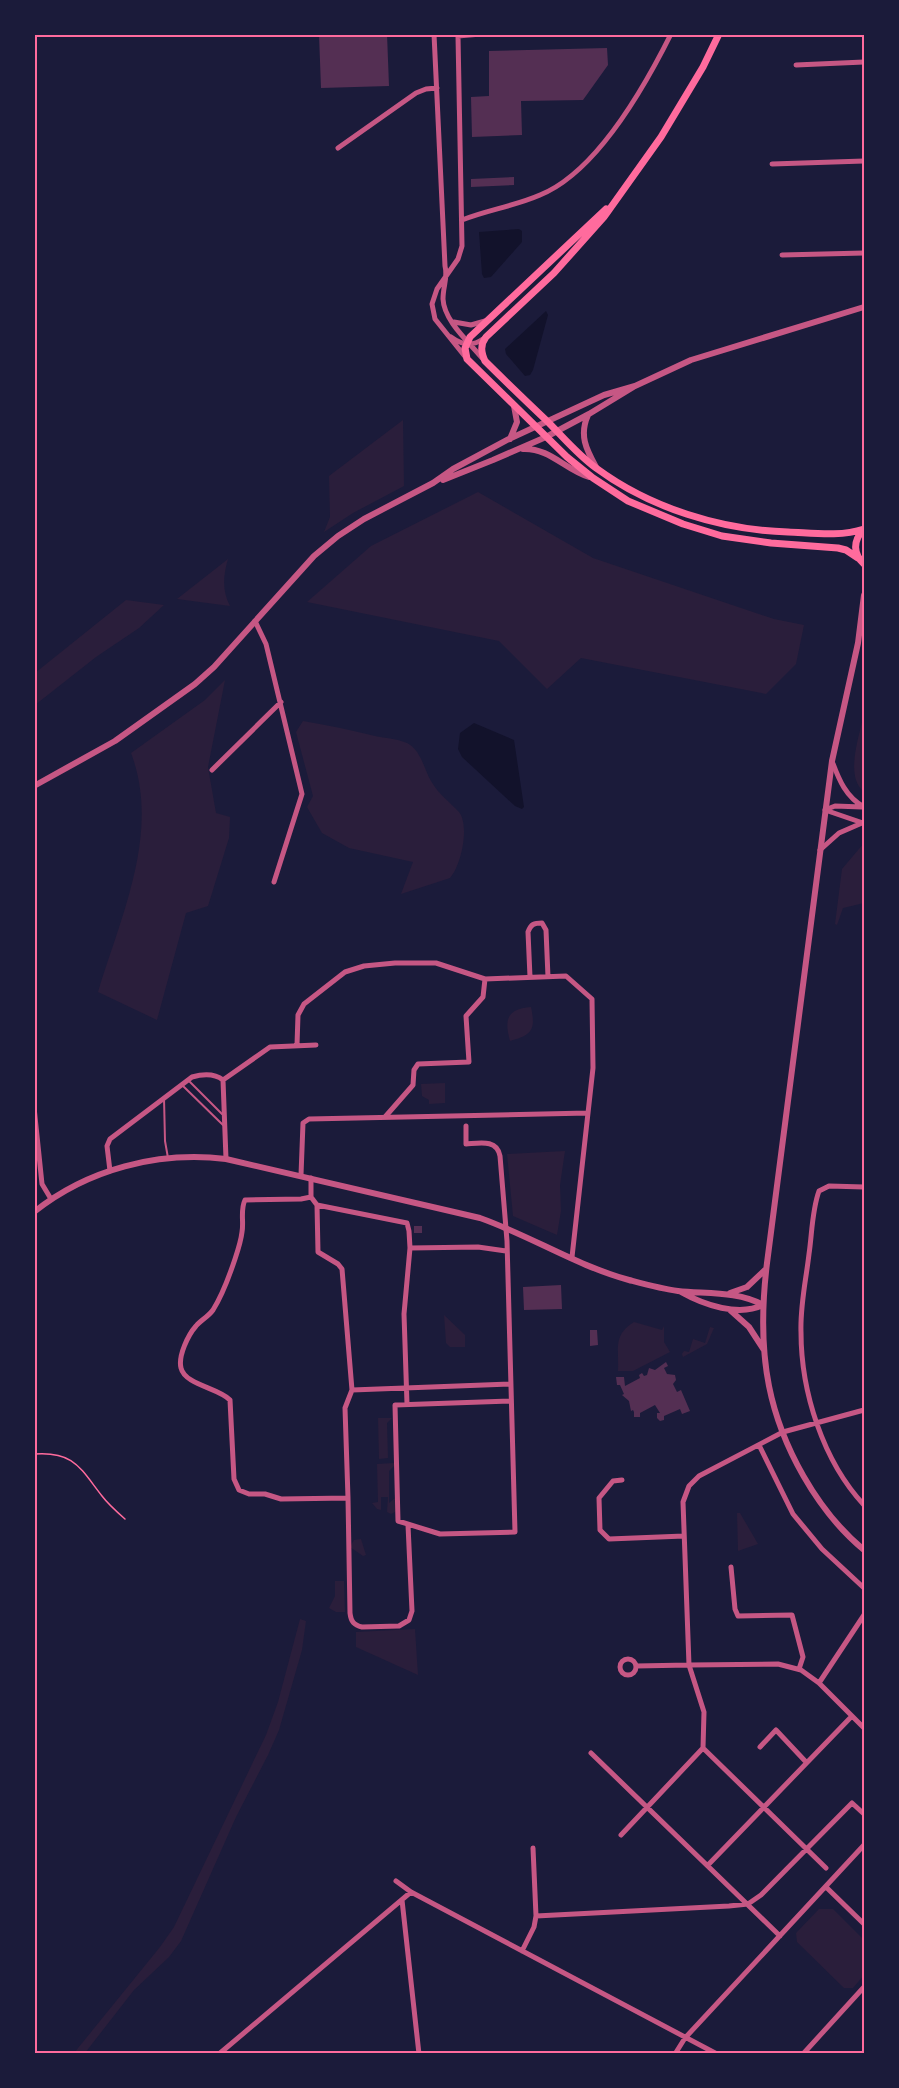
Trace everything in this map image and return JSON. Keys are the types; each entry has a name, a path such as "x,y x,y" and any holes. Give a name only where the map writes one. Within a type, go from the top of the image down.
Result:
{"main road":[{"path":"720,34 666,129 616,200 581,245 486,336 481,348 485,361 596,468 640,494 685,514 731,526 775,532 817,534 851,533 864,529"},
{"path":"616,200 488,320 468,343 467,359 567,457 593,478 628,501 701,531 747,541 838,548 846,550 862,563"},
{"path":"862,563 856,552 856,541 864,529"}],"street":[{"path":"434,34 447,275 444,306 452,322 485,361"},
{"path":"467,359 435,319 432,304 437,289 460,255 462,220 458,36 482,34"},
{"path":"462,220 542,195 577,171 603,143 637,95 670,34"},
{"path":"796,65 864,62"},
{"path":"338,148 416,93 437,88"},
{"path":"772,164 864,161"},
{"path":"782,255 864,253"},
{"path":"34,786 115,741 169,703 214,667 314,556 338,536 364,519 434,483 546,437 635,386 691,360 864,307"},
{"path":"452,322 471,325 488,320"},
{"path":"447,335 468,343 486,336"},
{"path":"434,483 453,469 546,421 614,392 635,386"},
{"path":"509,439 517,422 514,404"},
{"path":"589,414 585,422 583,438 596,468"},
{"path":"519,449 544,452 572,470 593,478"},
{"path":"864,595 858,643 832,761 819,851 763,1305 769,1387 783,1432 821,1502 864,1550"},
{"path":"255,621 266,644 302,794 274,882"},
{"path":"858,643 864,625"},
{"path":"212,770 281,702"},
{"path":"832,761 846,792 864,807"},
{"path":"825,810 835,806 864,807"},
{"path":"825,810 863,823"},
{"path":"819,851 839,833 863,823"},
{"path":"530,977 528,932 534,923 542,923 546,930 548,977"},
{"path":"297,1045 298,1015 304,1005 345,972 364,966 436,963 484,979 566,976 592,999 593,1068 572,1257"},
{"path":"385,1117 412,1085 414,1070 418,1064 469,1062 466,1016 483,997 484,979"},
{"path":"222,1080 270,1047 316,1045"},
{"path":"110,1171 107,1146 110,1138 199,1075 216,1075 222,1080 226,1159"},
{"path":"34,1107 42,1184 51,1199"},
{"path":"301,1175 303,1123 309,1119 588,1113"},
{"path":"466,1126 466,1144 493,1144 499,1149 506,1227 515,1532 440,1534 398,1521 395,1405 510,1401"},
{"path":"34,1212 51,1199 80,1183 110,1171 168,1158 226,1159 463,1213 506,1227 628,1280 679,1291 724,1294 763,1305"},
{"path":"311,1178 311,1197 316,1205 318,1252 340,1266 344,1304 352,1390 345,1407 350,1613 356,1625 362,1627 399,1626 409,1620 412,1611 408,1525"},
{"path":"864,1187 829,1186 819,1191 801,1329 807,1383 817,1422 840,1473 864,1505"},
{"path":"311,1197 301,1200 245,1200 242,1208 243,1230 225,1287 208,1316 196,1326 183,1350 181,1367 183,1374 188,1378 230,1400 234,1479 239,1490 249,1494 265,1494 281,1499 348,1498"},
{"path":"316,1205 407,1223 410,1248 404,1314 407,1404"},
{"path":"410,1248 478,1247 506,1251"},
{"path":"724,1294 747,1287 766,1269"},
{"path":"679,1291 693,1298 727,1308 746,1311 763,1305"},
{"path":"727,1308 749,1327 765,1350"},
{"path":"352,1390 510,1384"},
{"path":"621,1835 703,1748 704,1712 690,1665 683,1502 689,1486 699,1476 783,1432 864,1410"},
{"path":"759,1445 793,1514 822,1549 864,1588"},
{"path":"622,1480 612,1481 599,1498 600,1530 609,1539 684,1536"},
{"path":"731,1567 735,1609 738,1616 792,1615 803,1656 799,1669"},
{"path":"819,1683 864,1615"},
{"path":"636,1666 778,1664 799,1669 819,1683 864,1728"},
{"path":"708,1866 852,1716"},
{"path":"760,1747 776,1730 806,1762"},
{"path":"703,1748 826,1868"},
{"path":"591,1753 780,1936"},
{"path":"536,1916 748,1904 761,1895 852,1803 864,1814"},
{"path":"675,2054 685,2038 864,1845"},
{"path":"522,1951 534,1927 536,1916 533,1848"},
{"path":"396,1881 411,1892 717,2054"},
{"path":"826,1887 864,1924"},
{"path":"219,2054 411,1892"},
{"path":"402,1900 419,2054"},
{"path":"803,2054 864,1987"}],"lane":[{"path":"189,1080 225,1117"},
{"path":"182,1085 226,1128"},
{"path":"164,1098 165,1141 168,1158"}],"path":[{"path":"34,1454 52,1454 72,1460 87,1474 101,1495 124,1519"}],"shaded area":[{"path":"519,229 522,231 522,242 491,277 484,278 479,232"},
{"path":"546,311 548,315 533,370 530,375 525,376 506,354 505,349"},
{"path":"403,420 404,486 353,513 324,532 330,517 329,476"},
{"path":"478,492 593,558 774,619 804,625 796,664 766,694 581,658 547,689 499,641 307,602 371,546"},
{"path":"228,559 224,583 230,606 177,599"},
{"path":"126,600 164,605 139,628 96,657 35,705 35,673"},
{"path":"225,680 208,767 216,813 230,817 229,838 208,906 186,913 157,1020 98,992 126,904 140,843 142,813 139,783 131,753 205,700"},
{"path":"864,713 864,792 858,785 854,766"},
{"path":"303,721 400,740 416,750 434,786 462,818 464,836 461,856 450,878 401,894 413,862 349,848 322,833 307,807 313,796 296,732"},
{"path":"474,723 514,740 524,807 522,809 515,806 462,757 458,749 460,733"},
{"path":"864,843 864,903 843,908 837,925 835,924 842,869"},
{"path":"531,1007 533,1021 531,1030 528,1034 510,1041 507,1027 509,1016 517,1010"},
{"path":"445,1083 445,1103 429,1104 429,1100 422,1096 421,1084"},
{"path":"565,1151 557,1235 513,1216 507,1154"},
{"path":"444,1315 465,1335 465,1347 450,1347 446,1343"},
{"path":"634,1322 662,1330 664,1326 664,1342 670,1352 633,1371 618,1371 618,1343 623,1332"},
{"path":"710,1327 714,1328 707,1344 683,1357 684,1351 689,1352 693,1339 705,1343"},
{"path":"378,1418 392,1418 387,1423 388,1458 379,1459"},
{"path":"394,1463 389,1471 389,1503 395,1498 395,1512 391,1514 387,1512 388,1497 381,1497 381,1510 372,1503 378,1502 377,1464"},
{"path":"737,1513 740,1513 758,1544 738,1551"},
{"path":"361,1539 366,1555 363,1556 350,1547 354,1540"},
{"path":"335,1581 344,1581 345,1612 336,1612 329,1608 335,1596"},
{"path":"300,1619 306,1621 302,1650 279,1730 236,1817 181,1941 169,1957 134,1990 85,2053 74,2053 174,1927 266,1735 278,1702"},
{"path":"415,1629 418,1675 356,1647 356,1632"},
{"path":"819,1909 833,1909 864,1940 864,1975 853,1988 844,1988 797,1942 796,1933"}],"building":[{"path":"319,34 387,34 389,86 321,88"},
{"path":"607,48 608,65 583,100 521,101 522,135 472,137 471,97 489,96 489,51"},
{"path":"514,177 514,185 471,187 471,179"},
{"path":"414,1226 422,1226 422,1233 414,1233"},
{"path":"561,1285 562,1309 524,1310 523,1287"},
{"path":"590,1330 597,1330 598,1345 590,1346"},
{"path":"666,1362 668,1366 664,1368 667,1374 675,1375 676,1380 673,1384 677,1392 681,1390 690,1411 682,1414 680,1409 664,1416 664,1420 660,1421 657,1413 660,1413 655,1405 640,1413 640,1417 634,1417 629,1401 622,1395 624,1394 620,1385 617,1385 616,1377 624,1377 625,1386 640,1378 639,1375 642,1373 644,1376 647,1375 649,1368 655,1370"}]}
